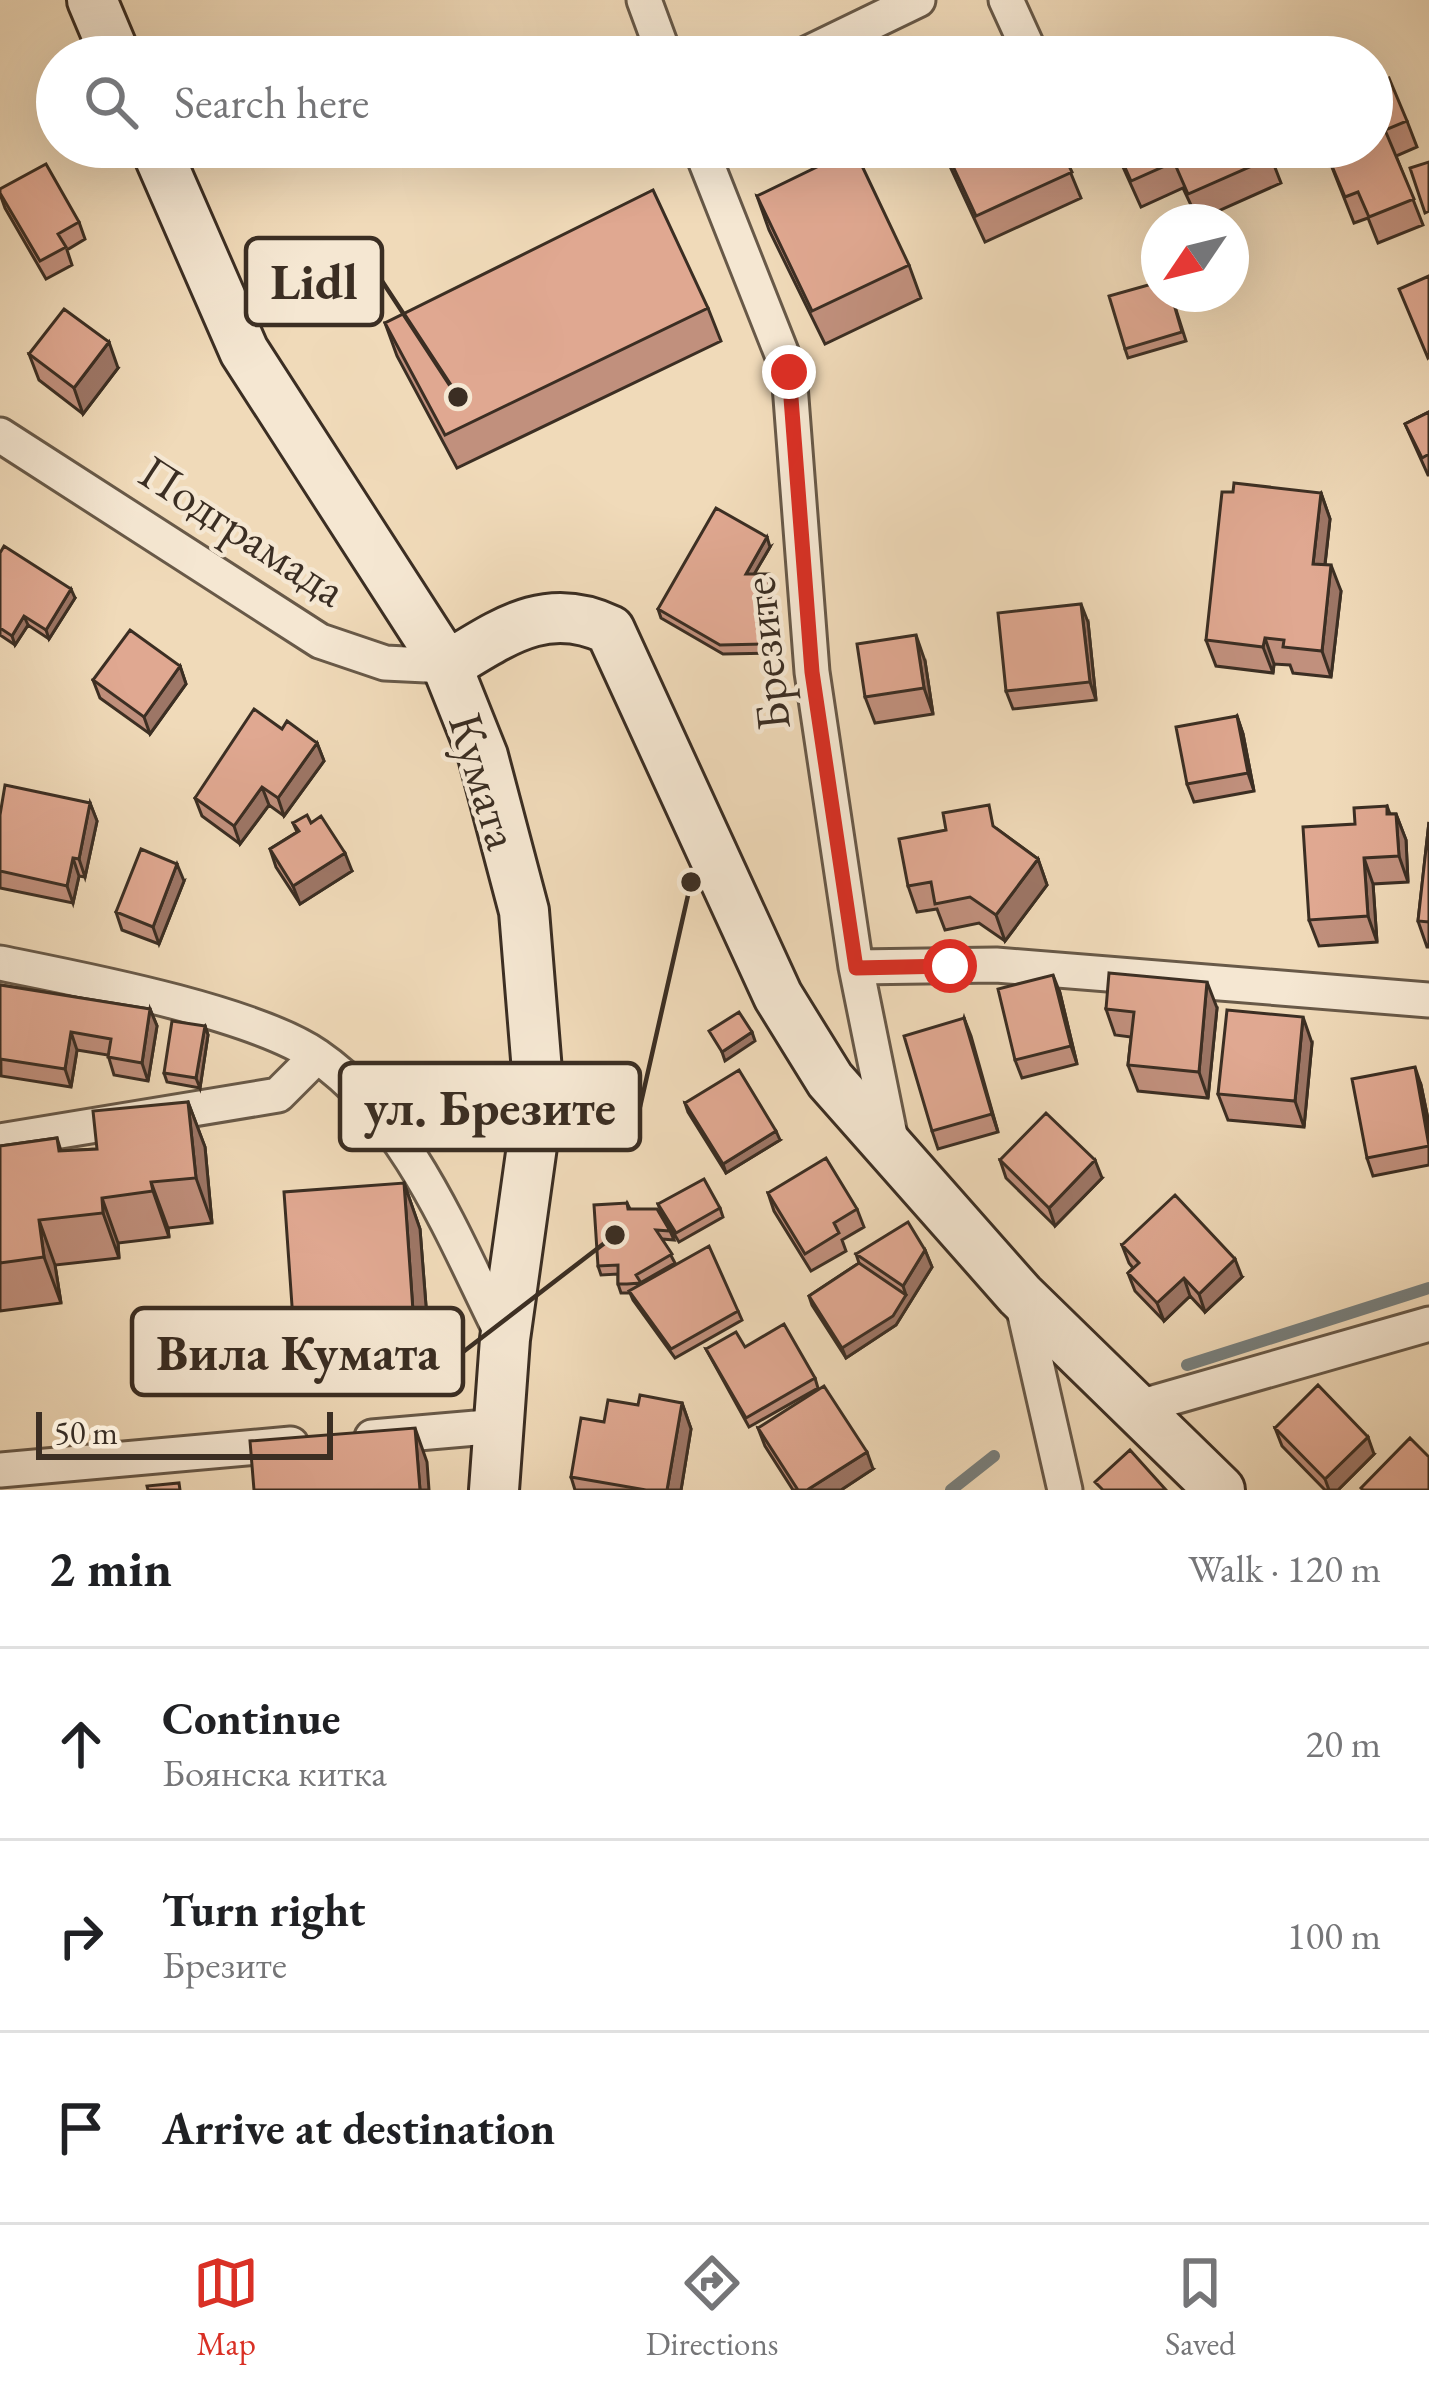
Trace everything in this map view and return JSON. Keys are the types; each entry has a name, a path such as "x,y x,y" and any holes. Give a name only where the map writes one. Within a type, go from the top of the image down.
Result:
{"main road":[{"path":"92,0 107,36"},
{"name":"Кумата","path":"164,168 244,351 448,666 483,756 524,911 539,1096 505,1339 494,1490"},
{"path":"448,666 514,625 582,616 610,630 778,996 830,1080 1020,1295 1220,1490"}],"street":[{"path":"644,0 657,36"},
{"path":"843,36 917,0"},
{"path":"1006,0 1023,36"},
{"name":"Брезите","path":"708,168 789,372 812,672 877,1093 898,1161"},
{"name":"Подграмада","path":"0,435 320,641 385,663 448,666"},
{"path":"0,963 240,1023 317,1056 382,1120 422,1176 505,1339"},
{"path":"856,968 996,965 1429,1000"},
{"path":"0,1141 278,1095 317,1056"},
{"path":"1020,1295 1065,1490"},
{"path":"1139,1407 1429,1324"},
{"path":"0,1470 499,1426"}],"building":[{"path":"1393,88 1407,121 1393,127"},
{"path":"1393,149 1414,199 1369,217 1358,192 1345,197 1333,168 1393,168"},
{"path":"1429,162 1429,211 1425,213 1410,168"},
{"path":"39,168 48,168 79,222 58,234 66,247 40,261 0,189"},
{"path":"815,168 863,168 909,265 812,311 757,196"},
{"path":"954,168 1070,168 1072,172 976,216"},
{"path":"1125,168 1160,168 1131,181"},
{"path":"1177,168 1247,168 1188,194"},
{"path":"653,190 708,308 445,435 385,323"},
{"path":"1429,276 1429,357 1428,358 1399,289"},
{"path":"1141,287 1141,312 1176,312 1182,332 1125,349 1109,296"},
{"path":"64,309 109,342 74,388 29,354"},
{"path":"1429,412 1429,454 1422,458 1405,424"},
{"path":"1234,483 1321,493 1313,564 1331,565 1322,651 1283,647 1284,640 1265,638 1263,647 1206,640 1222,492 1233,492"},
{"path":"716,508 767,537 746,574 769,574 770,644 720,645 658,609"},
{"path":"4,546 71,589 46,630 24,616 12,636 0,628 0,553"},
{"path":"1081,604 1090,682 1006,691 998,613"},
{"path":"130,630 180,666 144,717 93,680"},
{"path":"916,635 924,688 865,697 857,644"},
{"path":"254,709 282,729 287,721 317,743 278,798 262,787 234,826 195,798"},
{"path":"1237,716 1248,773 1187,784 1176,727"},
{"path":"5,785 90,803 79,859 73,858 67,886 0,871"},
{"path":"989,805 993,826 1038,859 996,915 970,897 935,904 931,882 908,886 899,839 946,830 943,813"},
{"path":"1387,806 1387,814 1396,814 1399,856 1364,858 1368,916 1309,920 1303,827 1355,824 1354,808"},
{"path":"307,815 311,823 321,816 345,853 293,886 270,849 299,831 293,823"},
{"path":"1429,822 1429,922 1418,921"},
{"path":"141,849 177,864 153,927 116,912"},
{"path":"1109,973 1207,982 1199,1072 1128,1065 1134,1012 1106,1009"},
{"path":"1053,975 1071,1046 1015,1060 998,989"},
{"path":"0,985 150,1009 142,1063 108,1057 111,1039 71,1032 65,1069 0,1059"},
{"path":"1227,1010 1303,1017 1295,1101 1218,1094"},
{"path":"739,1012 752,1032 722,1052 709,1031"},
{"path":"964,1018 992,1114 932,1131 904,1036"},
{"path":"172,1021 205,1026 196,1078 164,1073"},
{"path":"1415,1067 1429,1146 1367,1158 1352,1079"},
{"path":"739,1070 776,1131 723,1164 685,1103"},
{"path":"188,1102 196,1178 151,1182 153,1191 102,1198 103,1213 39,1220 44,1257 0,1263 0,1146 57,1138 59,1151 97,1149 93,1111"},
{"path":"1046,1113 1095,1160 1049,1208 1000,1160"},
{"path":"826,1158 857,1209 834,1223 839,1233 805,1254 768,1193"},
{"path":"704,1179 720,1208 676,1233 658,1204"},
{"path":"404,1183 413,1311 293,1320 284,1192"},
{"path":"1175,1195 1235,1259 1199,1294 1184,1278 1157,1303 1128,1273 1139,1263 1122,1245"},
{"path":"627,1203 628,1209 657,1209 670,1231 656,1230 672,1254 636,1275 641,1283 618,1284 618,1265 598,1266 594,1205"},
{"path":"908,1222 925,1250 903,1286 856,1254"},
{"path":"709,1246 738,1311 671,1349 629,1291"},
{"path":"859,1263 906,1295 893,1316 842,1348 809,1296"},
{"path":"784,1324 815,1378 746,1418 706,1349 736,1332 745,1347"},
{"path":"1318,1385 1368,1437 1325,1479 1275,1428"},
{"path":"824,1386 867,1452 807,1490 798,1490 758,1428"},
{"path":"640,1395 682,1403 667,1490 571,1477 581,1418 604,1422 608,1400 638,1405"},
{"path":"415,1428 420,1490 254,1490 250,1441"},
{"path":"1410,1438 1429,1457 1429,1490 1363,1490 1361,1488"},
{"path":"1130,1450 1166,1490 1103,1490 1095,1482"},
{"path":"179,1483 180,1490 148,1490 147,1486"}],"waterway":[{"path":"1187,1365 1429,1288"},
{"path":"951,1490 994,1456"}],"place":[{"name":"Lidl","path":"458,397"},
{"name":"ул. Брезите","path":"691,882"},
{"name":"Вила Кумата","path":"615,1235"}],"route":[{"path":"789,372 812,672 856,968 950,966"}]}
